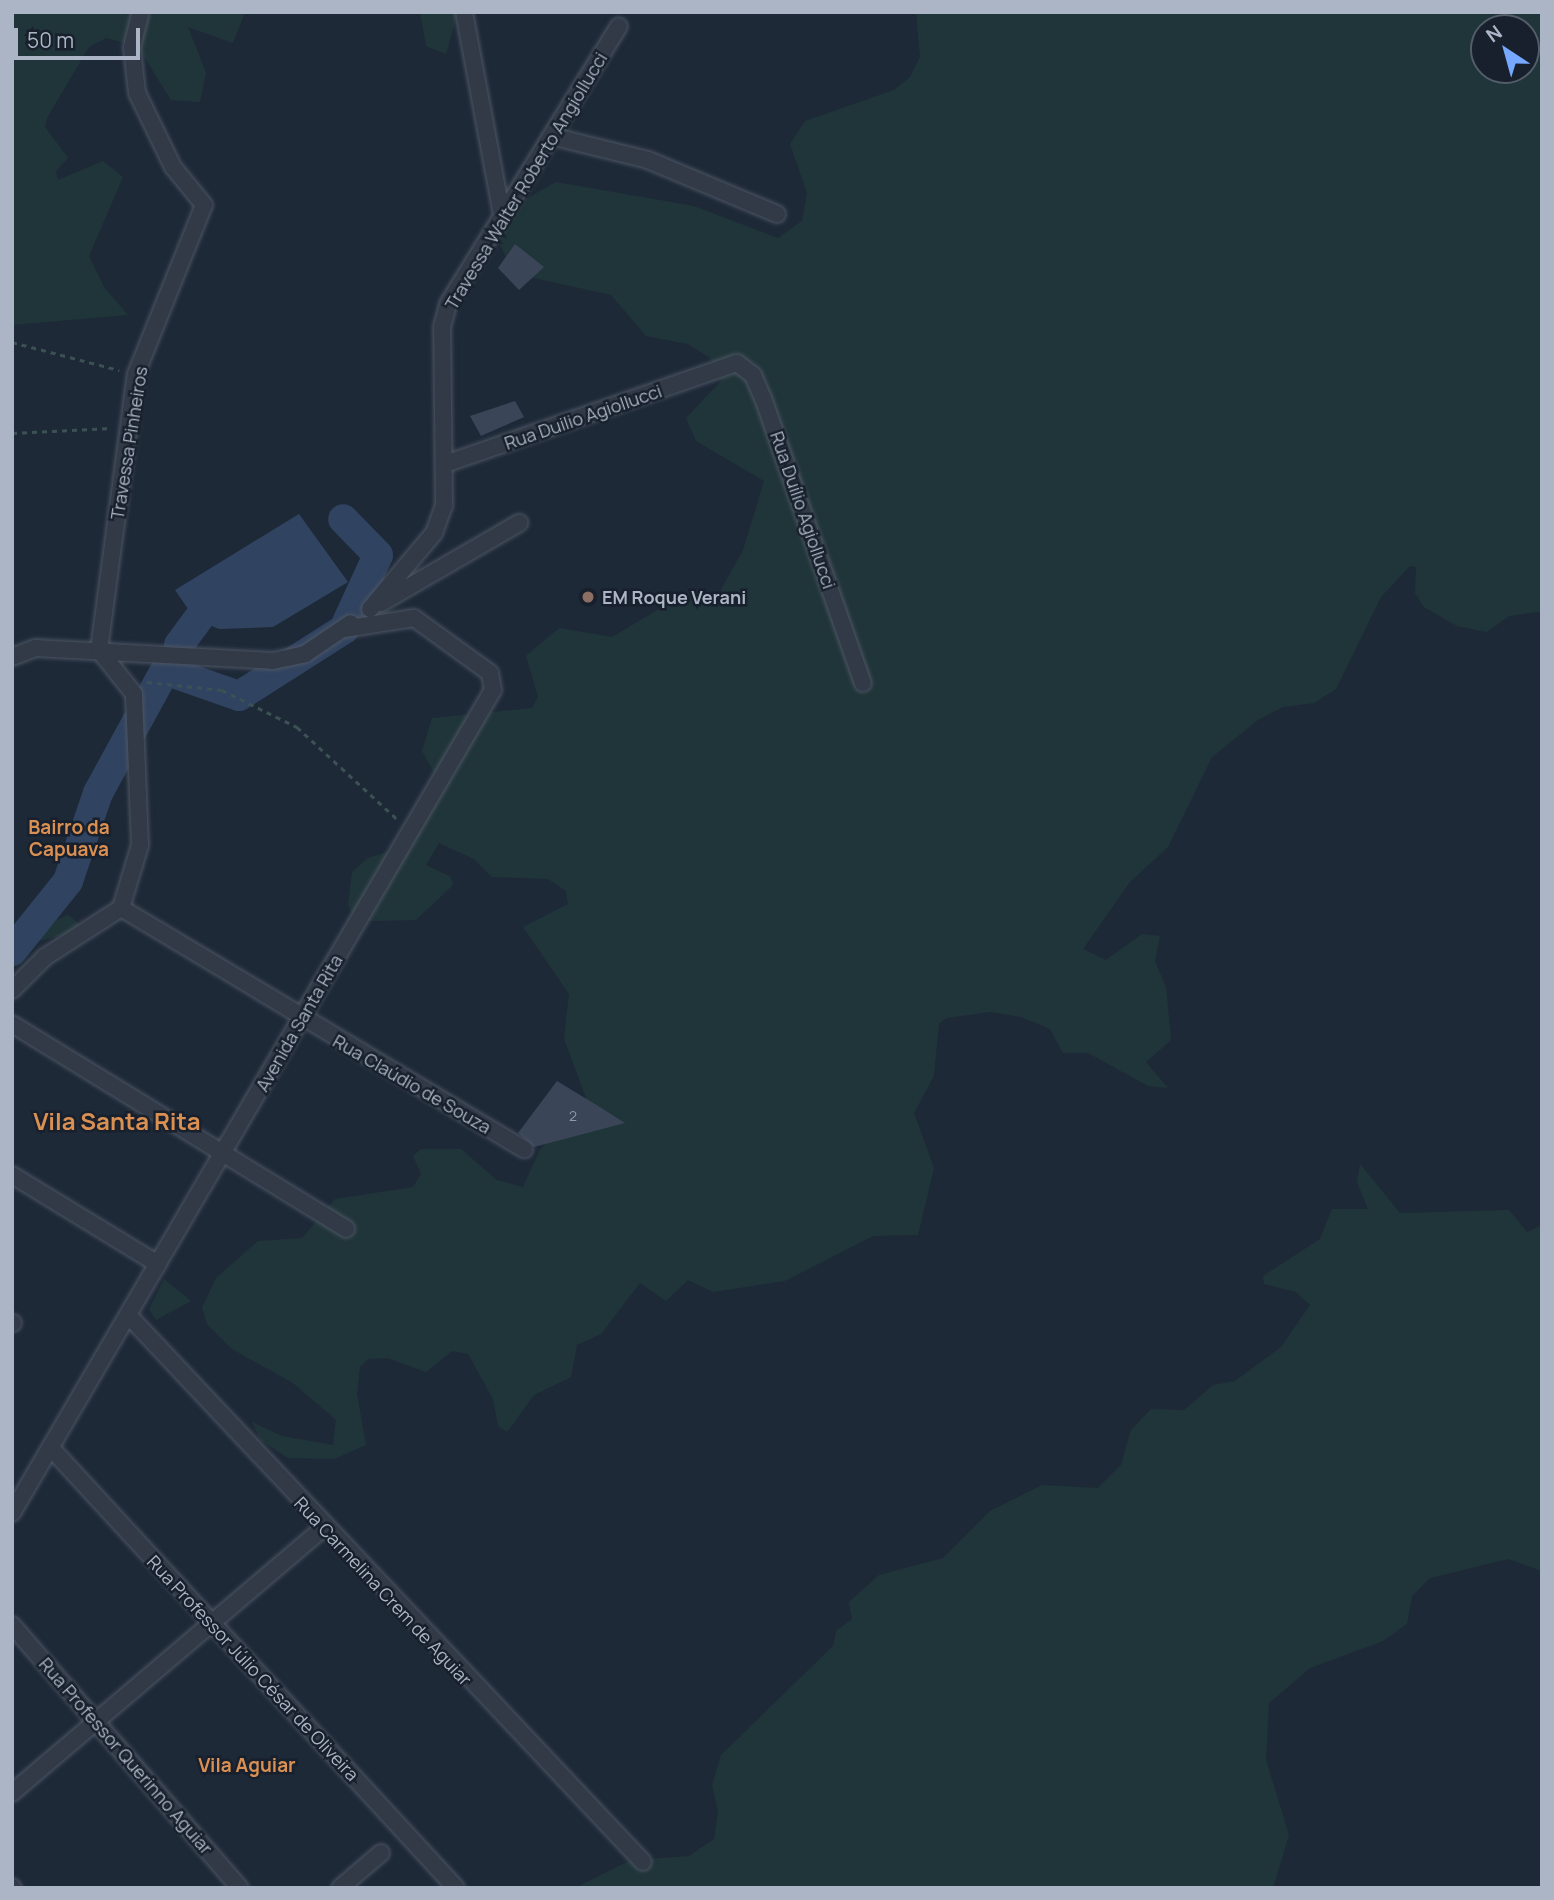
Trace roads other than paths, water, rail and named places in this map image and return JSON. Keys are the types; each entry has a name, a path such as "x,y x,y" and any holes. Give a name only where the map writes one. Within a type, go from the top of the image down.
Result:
{"street":[{"path":"464,12 502,216"},
{"name":"Travessa Pinheiros","path":"99,650 136,374 204,205 162,148 137,93 132,47 140,15"},
{"name":"Travessa Walter Roberto Angiollucci","path":"370,609 434,533 443,505 445,464 442,327 448,304 619,26"},
{"path":"551,136 648,160 778,214"},
{"name":"Rua Duílio Agiollucci","path":"720,371 737,363 752,375 863,683"},
{"name":"Rua Duilio Agiollucci","path":"445,464 720,371"},
{"path":"12,657 36,648 273,661 305,654 370,609 519,523"},
{"name":"Avenida Santa Rita","path":"12,1513 493,690 490,673 414,618 344,629"},
{"path":"16,982 45,957 121,908 140,845 134,694 99,650"},
{"name":"Rua Claúdio de Souza","path":"121,908 301,1020 524,1149"},
{"path":"12,1024 346,1229"},
{"path":"12,1175 158,1264"},
{"name":"Rua Carmelina Crem de Aguiar","path":"128,1315 325,1528 643,1863"},
{"name":"Rua Professor Júlio César de Oliveira","path":"51,1448 456,1888"},
{"path":"12,1793 325,1528"},
{"name":"Rua Professor Querinno Aguiar","path":"12,1625 240,1888"},
{"path":"340,1888 381,1853"}],"water":[{"path":"299,514 348,582 273,627 219,629 195,619 175,590"}],"waterway":[{"path":"12,951 68,881 98,793 165,670 239,696 344,629 378,555 343,519"},
{"path":"179,645 210,603"}],"place":[{"name":"EM Roque Verani","path":"588,597"}],"district":[{"name":"Bairro da Capuava","path":"69,839"},
{"name":"Vila Santa Rita","path":"117,1121"},
{"name":"Vila Aguiar","path":"247,1766"}]}
